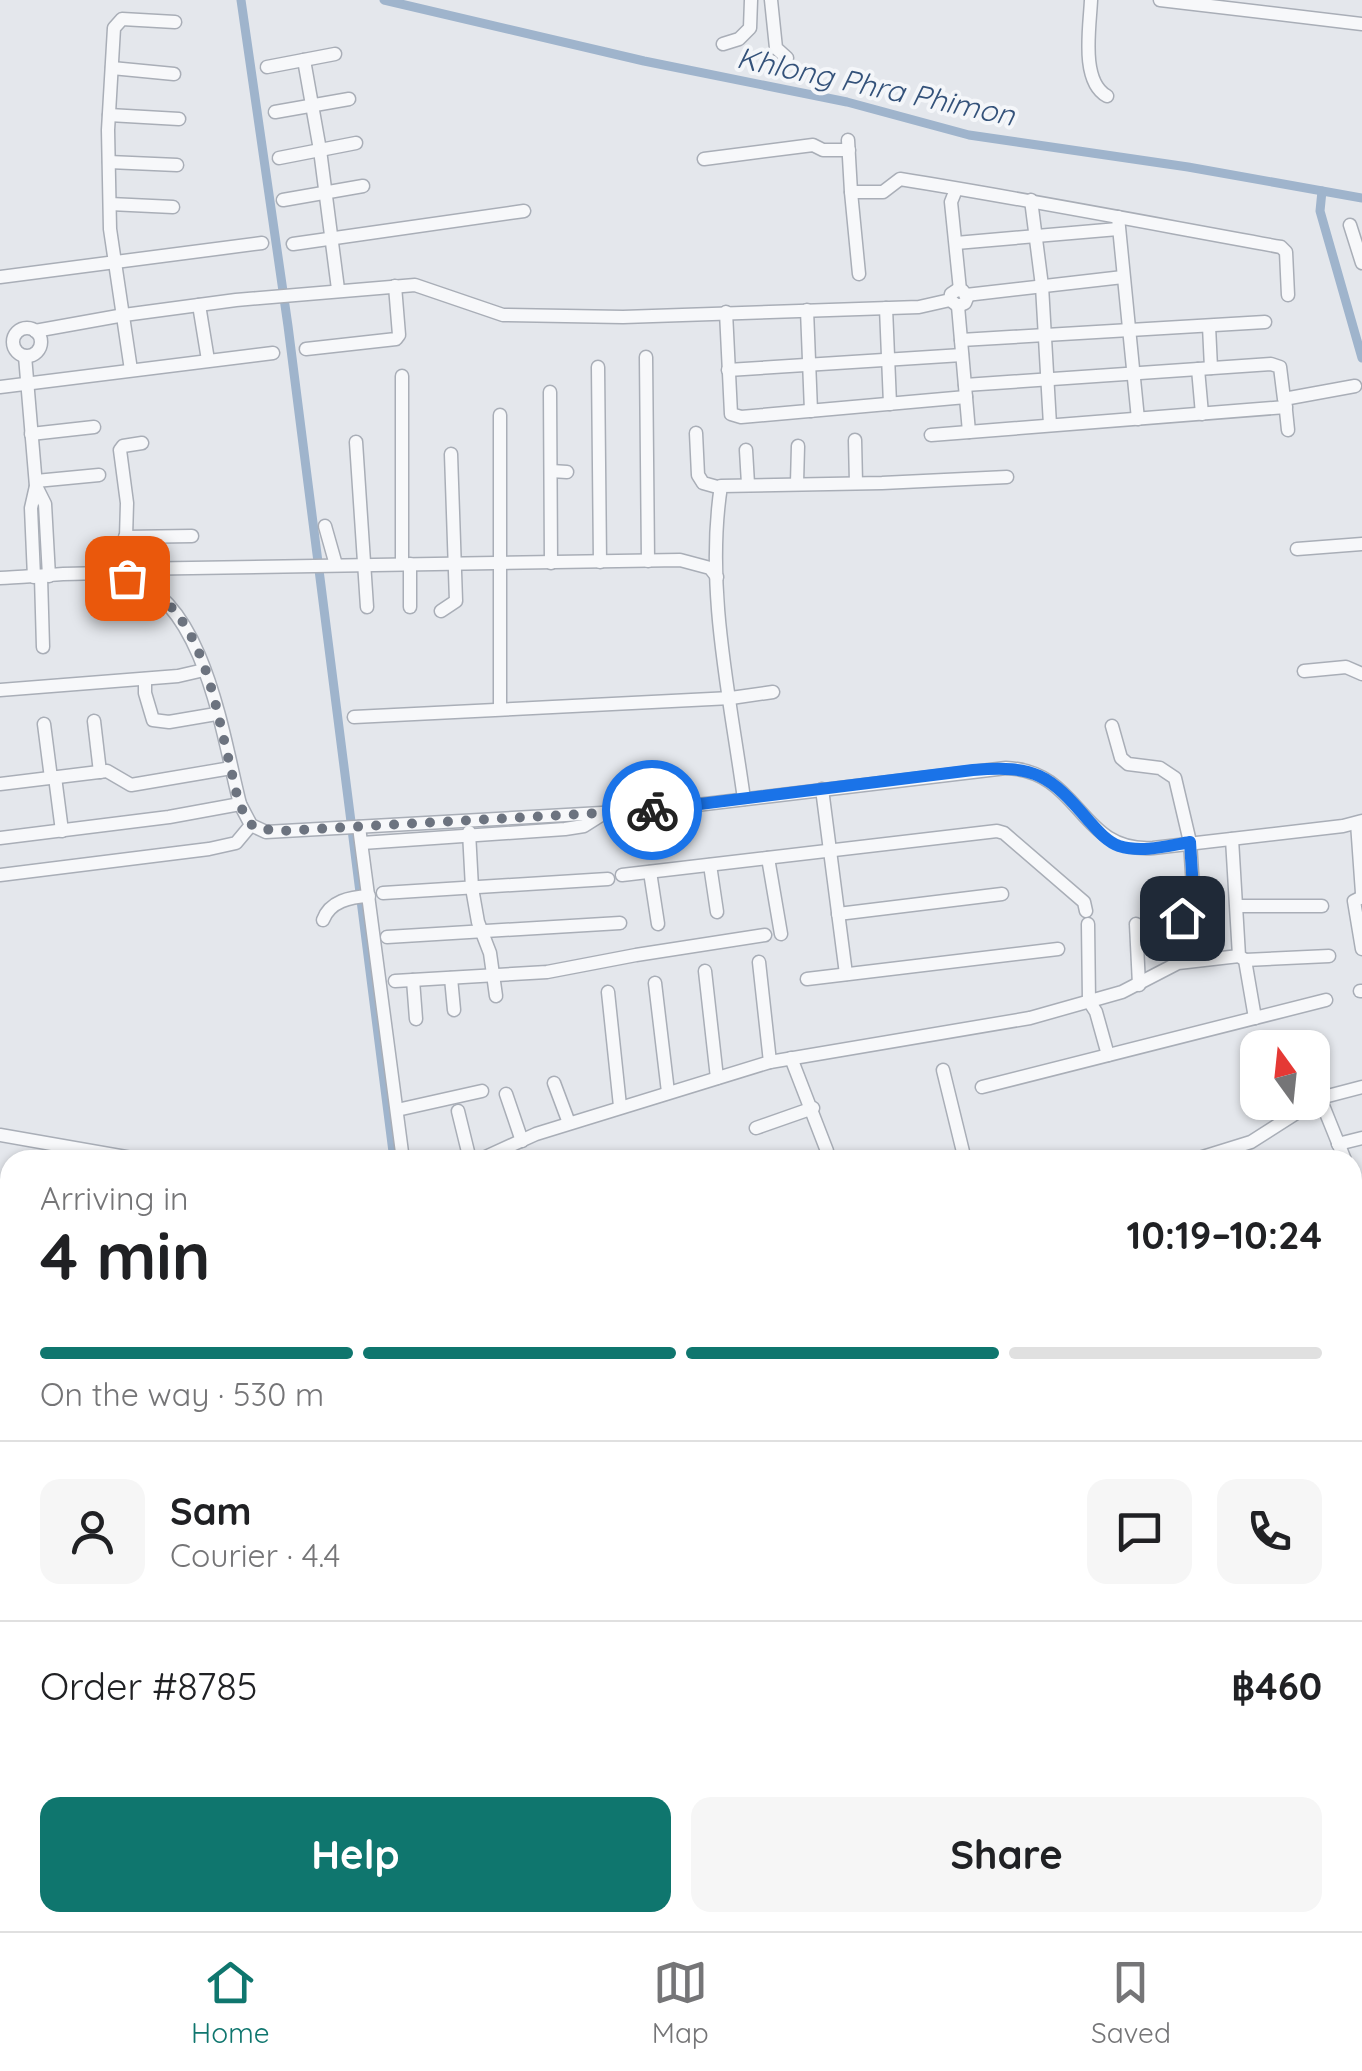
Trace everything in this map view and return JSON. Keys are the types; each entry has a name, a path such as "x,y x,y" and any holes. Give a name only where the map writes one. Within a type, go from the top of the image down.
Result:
{"street":[{"path":"724,44 739,39 750,28 751,0"},
{"path":"771,0 776,48 787,58"},
{"path":"1091,0 1091,66 1096,88 1106,96"},
{"path":"1160,0 1362,24"},
{"path":"130,370 115,261 108,162 116,22 175,22"},
{"path":"267,67 335,54"},
{"path":"304,60 338,289"},
{"path":"112,68 174,74"},
{"path":"275,112 349,99"},
{"path":"109,115 179,119"},
{"path":"279,158 356,143"},
{"path":"704,159 813,145 823,150 848,145 860,274"},
{"path":"108,162 177,165"},
{"path":"851,192 883,192 900,178 942,184 955,192 1032,200 1118,223 1281,248 1286,252 1288,295"},
{"path":"283,200 362,186"},
{"path":"955,192 951,196 969,432"},
{"path":"1032,200 1046,335 1050,425"},
{"path":"110,204 173,207"},
{"path":"292,244 524,212"},
{"path":"956,243 1118,223"},
{"path":"1118,223 1138,419"},
{"path":"1350,225 1362,263"},
{"path":"0,277 262,244"},
{"path":"0,333 25,328 35,331 199,304 396,286 428,287 503,315 622,317 919,307 959,298 1123,277"},
{"path":"306,348 390,342 396,338 400,335 396,286"},
{"path":"199,304 208,360"},
{"path":"886,308 890,404"},
{"path":"806,310 811,411"},
{"path":"726,312 732,414 741,417 890,404 1048,379 1278,365 1288,430"},
{"path":"728,370 888,360 1046,335 1265,322"},
{"path":"1202,414 1209,326"},
{"path":"18,332 16,351 25,356 36,353 40,347 41,340 35,331"},
{"path":"0,388 273,352"},
{"path":"25,356 36,483 45,504 43,648"},
{"path":"646,356 648,561"},
{"path":"598,367 600,562"},
{"path":"402,376 410,607"},
{"path":"931,435 1202,414 1285,403 1355,386"},
{"path":"550,392 551,563"},
{"path":"500,415 500,709"},
{"path":"31,434 94,427"},
{"path":"696,432 698,475 703,483 721,488 1007,476"},
{"path":"855,440 856,483"},
{"path":"356,442 367,607"},
{"path":"124,573 127,503 120,450 142,443"},
{"path":"798,446 798,484"},
{"path":"746,450 748,484"},
{"path":"441,611 456,601 451,454"},
{"path":"550,471 567,472"},
{"path":"36,483 98,474"},
{"path":"721,488 716,515 716,576 744,799"},
{"path":"325,526 328,565"},
{"path":"125,537 192,536"},
{"path":"1297,549 1362,544"},
{"path":"0,578 328,565 680,560 710,568 716,576"},
{"path":"124,573 172,607 192,636 240,804 252,825 266,832 606,813 1018,768 1052,783 1097,830 1120,846 1153,848 1360,822 1362,895 1354,900 1362,950"},
{"path":"1304,672 1346,667 1362,674"},
{"path":"0,690 178,676 204,670"},
{"path":"145,679 144,693 152,720 169,722 216,714"},
{"path":"354,717 730,698 772,692"},
{"path":"94,722 100,772"},
{"path":"44,724 62,830"},
{"path":"1112,726 1120,758 1128,764 1160,768 1175,778 1190,842 1194,905 1182,918 1188,960"},
{"path":"1,779 107,771 130,785 230,768"},
{"path":"822,789 846,974"},
{"path":"0,838 169,818 240,804"},
{"path":"362,842 584,826 606,813"},
{"path":"468,820 472,888 490,953 496,996"},
{"path":"0,875 209,849 236,843 252,825"},
{"path":"354,827 362,842 402,1150"},
{"path":"323,920 331,906 367,896 615,877 1001,832 1084,902 1089,1001 1108,1055"},
{"path":"1232,839 1242,958 1255,1018"},
{"path":"768,858 781,934"},
{"path":"710,865 717,912"},
{"path":"650,872 658,924"},
{"path":"838,914 1002,894"},
{"path":"1237,906 1322,906"},
{"path":"387,937 620,923"},
{"path":"1136,924 1139,985"},
{"path":"395,981 547,972 766,934"},
{"path":"807,979 1058,949"},
{"path":"500,1150 620,1106 770,1062 1030,1018 1139,985 1188,960 1330,956"},
{"path":"758,962 770,1062"},
{"path":"705,972 716,1078"},
{"path":"451,978 454,1010"},
{"path":"413,980 416,1019"},
{"path":"656,983 668,1092"},
{"path":"608,992 620,1106"},
{"path":"982,1087 1326,1000"},
{"path":"791,1058 827,1150"},
{"path":"943,1070 963,1150"},
{"path":"554,1083 569,1123"},
{"path":"1330,1095 1362,1087"},
{"path":"397,1110 482,1091"},
{"path":"506,1094 522,1140"},
{"path":"756,1128 813,1108"},
{"path":"458,1112 468,1150"},
{"path":"1226,1150 1252,1142 1286,1120"},
{"path":"1329,1120 1341,1150"},
{"path":"0,1136 83,1150"},
{"path":"1338,1144 1362,1138"}],"waterway":[{"path":"241,0 288,326 393,1150"},
{"name":"Khlong Phra Phimon","path":"384,0 644,61 847,102 969,135 1188,167 1362,198"},
{"path":"1322,191 1320,211 1362,358"}],"way so far":[{"path":"127,578 161,597 192,636 240,804 255,828 266,832 652,810"}],"route":[{"path":"652,810 973,770 1029,770 1070,798 1112,843 1140,849 1190,842 1194,905 1182,918"}]}
